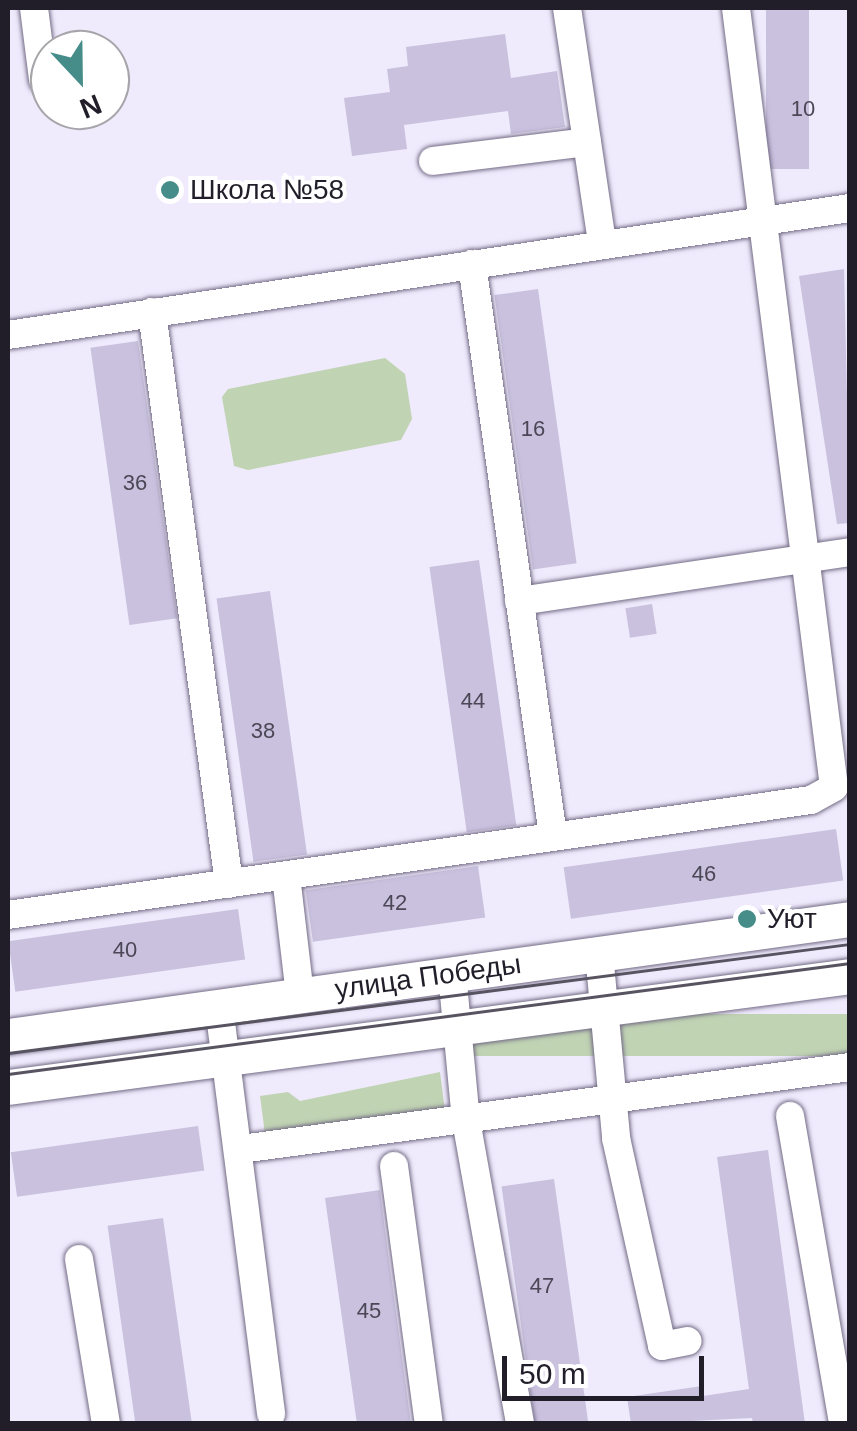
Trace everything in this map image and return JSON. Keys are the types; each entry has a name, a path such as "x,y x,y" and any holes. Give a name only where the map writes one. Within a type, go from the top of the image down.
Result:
{"main road":[{"name":"улица Победы","path":"8,1036 850,920"},
{"name":"улица Победы","path":"8,1088 461,1024 850,976"}],"street":[{"path":"567,8 602,242"},
{"path":"8,916 810,800 834,787 736,8"},
{"path":"432,161 587,142"},
{"path":"8,336 602,242 850,208"},
{"path":"472,264 554,836"},
{"path":"152,312 228,884"},
{"path":"519,601 850,552"},
{"path":"286,876 300,995"},
{"path":"600,953 614,1103 662,1346 688,1341"},
{"path":"452,973 461,1024 466,1120 520,1424"},
{"path":"218,1007 241,1149 271,1414"},
{"path":"241,1149 614,1103 850,1068"},
{"path":"790,1116 843,1424"},
{"path":"394,1166 429,1424"},
{"path":"79,1259 106,1424"}],"green space":[{"path":"385,358 405,374 412,419 401,440 248,470 234,466 222,397 228,389"},
{"path":"471,1014 849,1014 849,1056 471,1056"},
{"path":"440,1072 445,1111 265,1134 260,1096 288,1092 300,1101"}],"building":[{"path":"766,8 809,8 809,169 766,169"},
{"path":"505,34 511,78 557,71 565,127 511,134 508,111 404,125 407,149 352,156 344,98 390,92 387,69 408,66 406,47"},
{"path":"844,269 850,523 837,524 799,276"},
{"path":"538,289 577,563 533,569 494,295"},
{"path":"138,341 177,618 129,625 90,348"},
{"path":"479,560 516,825 467,832 429,567"},
{"path":"270,591 307,854 254,862 217,599"},
{"path":"652,604 657,634 630,638 625,608"},
{"path":"836,829 843,880 571,919 564,867"},
{"path":"478,866 485,917 313,942 306,890"},
{"path":"238,909 245,960 15,992 8,941"},
{"path":"198,1126 204,1171 17,1197 11,1152"},
{"path":"768,1150 805,1424 753,1424 752,1418 631,1424 627,1397 702,1386 703,1396 749,1389 717,1157"},
{"path":"554,1179 588,1424 535,1424 502,1186"},
{"path":"380,1190 411,1424 357,1424 325,1198"},
{"path":"163,1218 192,1424 135,1424 108,1226"}],"tram line":[{"path":"8,1053 850,944"},
{"path":"8,1074 850,963"}],"place":[{"name":"Школа №58","path":"170,190"},
{"name":"Уют","path":"747,919"}]}
